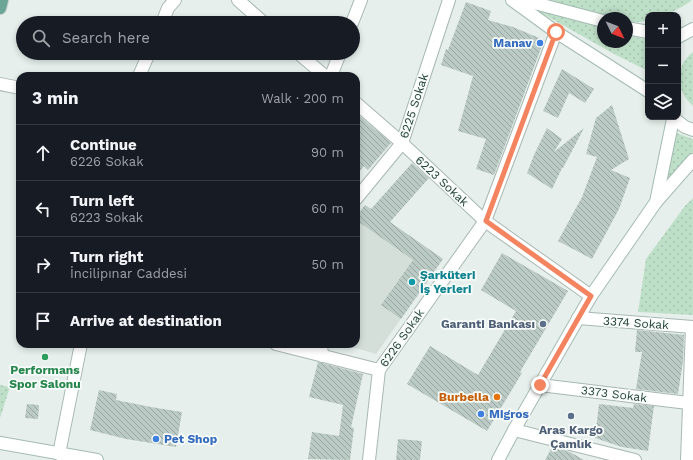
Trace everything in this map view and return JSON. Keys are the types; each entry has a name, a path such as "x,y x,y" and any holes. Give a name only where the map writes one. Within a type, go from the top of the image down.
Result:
{"main road":[{"path":"0,8 2,0"}],"street":[{"path":"165,16 168,8 176,0"},
{"path":"238,0 256,16"},
{"path":"355,16 361,0"},
{"name":"6225 Sokak","path":"360,193 402,143 449,0"},
{"path":"512,0 556,32 645,89"},
{"path":"523,0 597,19"},
{"path":"633,29 645,31"},
{"path":"681,35 693,29"},
{"name":"6226 Sokak","path":"369,460 379,370 486,221 556,32"},
{"path":"141,72 145,60"},
{"path":"306,60 319,72"},
{"path":"333,72 337,60"},
{"path":"0,84 16,87"},
{"name":"6223 Sokak","path":"360,107 402,143 486,221 591,296"},
{"path":"656,202 672,120"},
{"path":"675,120 685,127 693,130"},
{"path":"498,460 591,296 656,202 693,160"},
{"name":"3374 Sokak","path":"578,318 692,327"},
{"path":"687,460 692,327"},
{"path":"59,454 80,348"},
{"path":"307,348 322,350 379,370"},
{"name":"3373 Sokak","path":"540,385 688,403"},
{"path":"514,430 634,460"},
{"path":"0,443 97,460"}],"shaded area":[{"path":"365,205 443,259 376,354 356,348 360,348 360,211"}],"green space":[{"path":"523,0 692,0 672,12 645,12 645,21 640,22 633,22 633,12 597,12 597,17"},
{"path":"527,5 597,26 597,44"},
{"path":"633,36 645,39 645,70 604,48 633,48"},
{"path":"693,52 693,106 683,94 681,86 681,69 687,58"},
{"path":"676,133 693,139 693,154 664,186 671,159"},
{"path":"693,198 693,315 638,312 646,259 685,206"},
{"path":"0,385 10,387 0,418"}],"building":[{"path":"466,2 491,11 488,20 513,27 544,40 494,175 476,169 486,139 458,131 473,76 441,65 446,49 448,50"},
{"path":"562,69 594,89 585,103 569,93 558,118 543,111"},
{"path":"612,105 629,159 611,170 630,178 619,209 592,259 558,241 582,197 597,157 586,154 596,118"},
{"path":"360,116 391,143 368,170 364,166 360,171"},
{"path":"547,128 562,139 554,152 584,128 552,189 527,173"},
{"name":"Şarküteri İş Yerleri","path":"412,163 429,178 390,222 443,259 401,319 381,305 413,260 360,223 360,212 365,205 371,209"},
{"path":"502,253 568,291 520,372 522,373 487,431 407,384 430,346 478,375 516,311 481,290"},
{"path":"637,330 684,335 683,361 678,394 636,389 642,352 635,352"},
{"path":"318,362 363,374 351,427 354,428 350,460 308,459 312,432 339,436 343,405 309,397"},
{"path":"99,390 117,394 116,400 182,412 176,447 126,439 90,430"},
{"path":"27,404 39,405 38,419 25,418"},
{"path":"599,404 633,408 634,404 654,406 648,451 622,447 595,438"},
{"path":"398,439 422,441 420,460 396,460"},
{"path":"552,447 570,452 584,460 545,460"}],"place":[{"name":"Manav","path":"540,43"},
{"name":"Şarküteri İş Yerleri","path":"412,282"},
{"name":"Garanti Bankası","path":"543,324"},
{"name":"Performans Spor Salonu","path":"45,357"},
{"name":"Burbella","path":"497,397"},
{"name":"Migros","path":"481,414"},
{"name":"Aras Kargo Çamlık","path":"571,416"},
{"name":"Pet Shop","path":"156,439"}],"route":[{"path":"540,385 591,296 486,221 556,32"}]}
